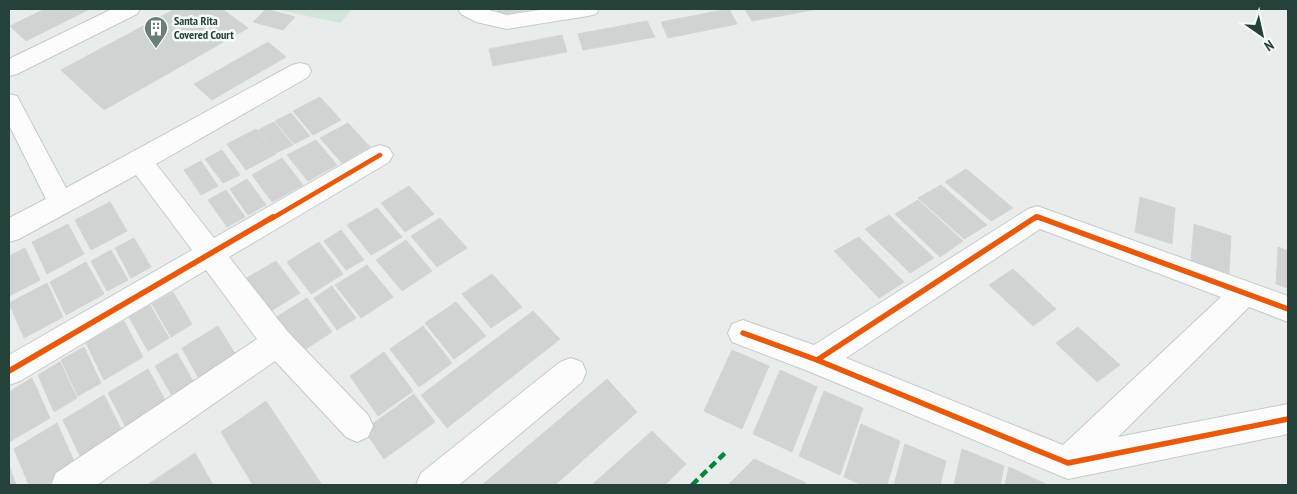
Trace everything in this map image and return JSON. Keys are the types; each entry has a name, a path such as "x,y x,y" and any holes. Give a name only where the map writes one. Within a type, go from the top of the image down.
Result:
{"street":[{"path":"9,68 129,9"},
{"path":"468,9 484,18 507,22 588,9"},
{"path":"9,231 140,161 300,71"},
{"path":"9,102 61,203"},
{"path":"9,371 380,155"},
{"path":"140,161 277,342 357,426"},
{"path":"817,360 1037,217 1288,309"},
{"path":"1068,463 1244,293"},
{"path":"743,333 817,360 1068,463 1288,419"},
{"path":"68,485 277,342"},
{"path":"433,485 571,372"}],"green space":[{"path":"275,9 352,9 340,23"}],"building":[{"path":"45,9 90,9 26,41 10,26"},
{"name":"Santa Rita Covered Court","path":"175,9 222,9 248,28 104,110 61,70"},
{"path":"266,9 295,17 283,30 253,22"},
{"path":"497,9 532,9 499,15"},
{"path":"729,9 737,24 668,38 661,22"},
{"path":"745,9 818,9 752,21"},
{"path":"647,21 655,37 583,50 578,34"},
{"path":"562,35 567,52 493,66 489,49"},
{"path":"268,42 286,57 212,100 194,84"},
{"path":"320,97 341,120 313,135 293,111"},
{"path":"291,113 310,136 294,144 275,121"},
{"path":"274,122 293,145 276,153 258,130"},
{"path":"348,123 370,147 342,163 320,138"},
{"path":"256,129 276,154 246,170 227,144"},
{"path":"316,140 337,165 308,181 287,155"},
{"path":"222,150 240,175 223,183 205,159"},
{"path":"282,158 303,185 272,202 252,175"},
{"path":"201,161 218,186 201,195 184,170"},
{"path":"966,169 1013,208 991,221 945,182"},
{"path":"247,179 266,205 248,215 230,189"},
{"path":"941,185 987,225 964,239 918,198"},
{"path":"409,186 434,214 405,232 381,203"},
{"path":"226,190 245,217 227,227 208,200"},
{"path":"1140,197 1175,208 1172,244 1135,232"},
{"path":"918,200 963,241 940,257 895,214"},
{"path":"110,202 127,231 91,250 75,220"},
{"path":"377,208 402,237 371,255 347,225"},
{"path":"889,215 934,258 910,273 865,229"},
{"path":"440,218 467,248 437,267 411,236"},
{"path":"68,224 84,254 47,274 32,242"},
{"path":"1194,224 1231,236 1229,273 1191,261"},
{"path":"341,230 364,260 346,270 324,241"},
{"path":"859,237 904,282 879,298 834,251"},
{"path":"134,238 151,267 131,278 115,248"},
{"path":"406,240 432,271 402,291 376,260"},
{"path":"319,242 343,274 311,294 287,262"},
{"path":"1278,247 1288,251 1288,288 1276,284"},
{"path":"25,248 40,280 9,296 9,256"},
{"path":"111,250 128,280 107,291 91,261"},
{"path":"276,261 300,293 266,314 243,280"},
{"path":"86,262 104,294 66,315 50,282"},
{"path":"367,265 393,297 361,318 335,285"},
{"path":"1013,269 1056,309 1033,326 989,285"},
{"path":"492,274 522,307 491,328 462,294"},
{"path":"47,283 63,317 24,338 9,303"},
{"path":"332,286 356,318 337,330 314,298"},
{"path":"173,292 192,324 171,337 152,304"},
{"path":"307,298 332,332 298,354 273,319"},
{"path":"456,302 486,336 454,359 425,323"},
{"path":"150,305 169,338 148,351 129,317"},
{"path":"533,311 560,339 447,428 421,395"},
{"path":"124,321 143,357 104,380 86,343"},
{"path":"218,326 241,363 203,386 182,348"},
{"path":"423,326 452,363 419,387 390,349"},
{"path":"1078,327 1120,365 1097,382 1056,343"},
{"path":"84,347 101,383 78,396 61,360"},
{"path":"732,350 769,366 742,429 704,411"},
{"path":"384,352 413,391 378,416 350,376"},
{"path":"177,353 198,390 176,403 155,366"},
{"path":"60,362 77,398 54,412 38,375"},
{"path":"148,369 169,407 129,433 108,393"},
{"path":"780,370 817,387 792,452 753,434"},
{"path":"32,378 50,418 9,442 9,392"},
{"path":"607,379 637,412 555,485 482,485"},
{"path":"824,391 863,408 840,475 799,456"},
{"path":"414,394 435,422 384,459 364,430"},
{"path":"104,395 124,435 83,462 63,420"},
{"path":"266,401 322,485 253,485 221,432"},
{"path":"57,423 76,466 46,485 29,485 14,449"},
{"path":"861,424 900,441 887,485 862,485 844,477"},
{"path":"652,431 686,464 665,485 592,485"},
{"path":"905,444 946,461 940,485 894,485"},
{"path":"962,449 1004,466 1000,485 954,485"},
{"path":"195,453 213,485 147,485"},
{"path":"754,459 806,483 804,485 728,485"},
{"path":"9,465 16,485 9,485"},
{"path":"1009,467 1048,485 1005,485"}],"marked path":[{"path":"692,485 726,452"}],"cycle path":[{"path":"9,371 380,155"},
{"path":"817,360 1037,217 1288,309"},
{"path":"743,333 817,360 1068,463 1288,419"}],"place":[{"name":"Santa Rita Covered Court","path":"156,49"}]}
